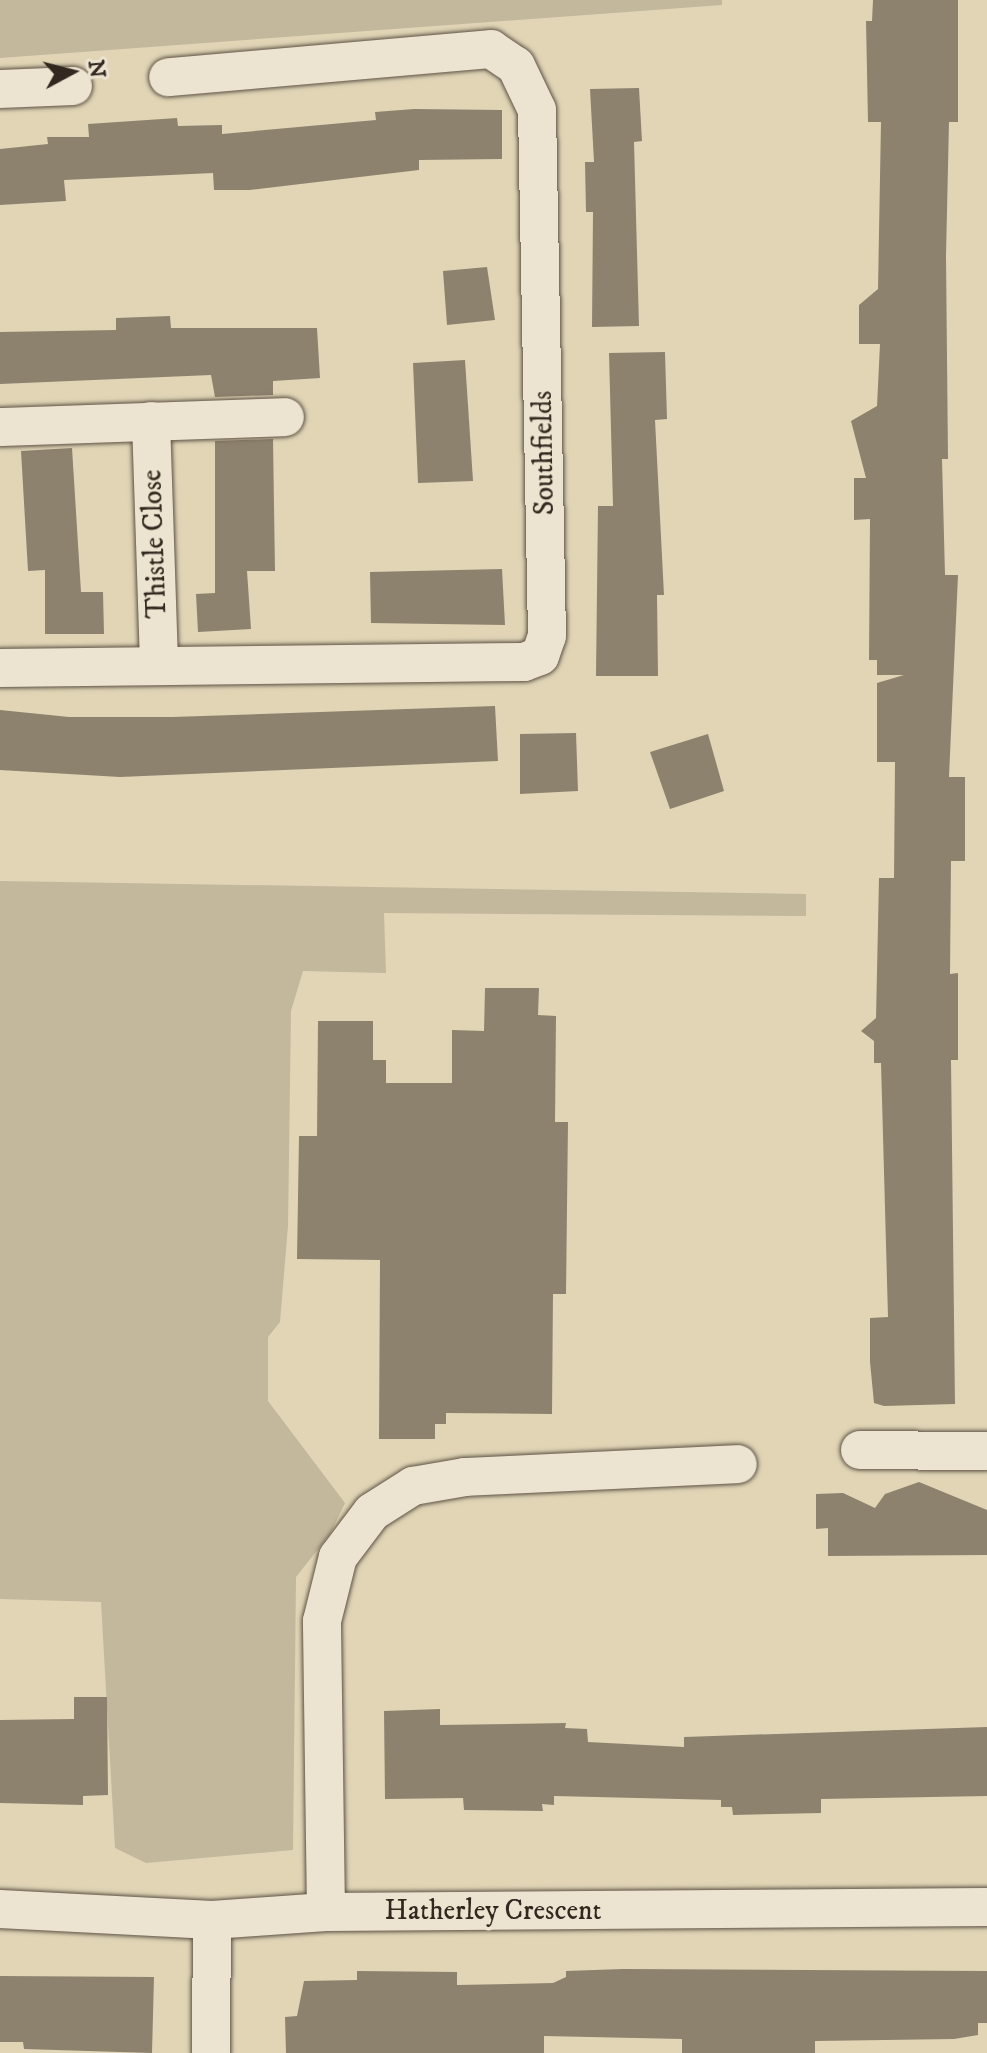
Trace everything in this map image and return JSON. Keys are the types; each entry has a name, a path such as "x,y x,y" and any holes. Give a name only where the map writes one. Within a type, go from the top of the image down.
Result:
{"street":[{"name":"Southfields","path":"0,668 524,662 540,656 547,636 537,110 516,66 491,49 168,77"},
{"path":"0,89 73,86"},
{"path":"0,427 285,417"},
{"name":"Thistle Close","path":"151,421 159,666"},
{"path":"860,1450 987,1451"},
{"path":"326,1912 322,1621 338,1557 372,1512 413,1486 465,1477 738,1464"},
{"name":"Hatherley Crescent","path":"0,1909 212,1920 326,1912 987,1907"},
{"path":"211,2053 212,1920"}],"shaded area":[{"path":"0,0 722,0 722,5 0,58"},
{"path":"0,881 806,894 806,916 384,913 386,973 303,971 291,1011 288,1226 280,1322 268,1337 268,1401 345,1503 330,1534 296,1577 293,1850 146,1863 115,1848 101,1602 0,1599"}],"building":[{"path":"873,0 958,0 958,122 949,122 946,256 948,459 942,459 945,575 958,575 949,777 965,777 965,861 951,861 950,974 958,973 958,1060 951,1060 955,1404 884,1406 874,1403 870,1362 870,1318 888,1317 881,1063 874,1063 874,1041 861,1031 876,1018 879,878 894,878 895,762 877,762 877,683 904,675 877,675 877,660 869,660 870,519 854,520 854,478 866,478 851,421 877,406 880,344 859,344 859,305 878,289 881,122 868,122 866,21 872,21"},
{"path":"639,88 642,141 634,142 639,326 592,327 593,212 586,212 585,162 594,162 590,89"},
{"path":"502,110 502,159 419,160 419,170 249,190 214,190 213,173 64,180 66,201 0,205 0,149 48,144 47,137 89,137 88,124 177,118 178,126 222,125 222,134 376,120 375,112"},
{"path":"487,267 495,320 447,325 443,271"},
{"path":"170,316 171,328 317,328 320,378 273,381 273,395 215,397 211,375 0,384 0,332 116,330 116,318"},
{"path":"665,352 667,419 655,420 664,595 657,595 658,676 596,676 598,506 613,506 609,353"},
{"path":"465,360 473,481 418,483 413,363"},
{"path":"273,439 275,571 247,571 251,629 198,632 196,594 215,593 215,441"},
{"path":"72,448 81,592 103,592 104,634 45,634 45,570 28,571 21,451"},
{"path":"502,569 505,625 371,623 370,572"},
{"path":"495,706 498,761 120,777 0,770 0,710 69,717 172,717"},
{"path":"576,733 578,791 520,794 520,734"},
{"path":"708,734 724,791 670,809 650,752"},
{"path":"485,988 539,988 538,1015 556,1016 555,1122 568,1122 566,1294 553,1294 552,1414 446,1413 446,1424 435,1424 435,1439 379,1439 380,1260 297,1259 299,1136 317,1136 318,1021 373,1021 373,1060 386,1060 386,1083 452,1083 452,1030 484,1031"},
{"path":"919,1482 987,1510 987,1555 828,1556 828,1528 816,1529 816,1494 843,1493 875,1508 885,1494"},
{"path":"74,1697 107,1697 108,1795 83,1796 83,1805 0,1803 0,1720 74,1719"},
{"path":"440,1709 440,1725 566,1723 565,1728 587,1729 588,1742 684,1747 684,1737 987,1727 987,1796 821,1799 821,1813 733,1815 732,1807 721,1807 721,1800 554,1796 554,1805 542,1804 543,1811 464,1810 463,1798 385,1799 384,1711"},
{"path":"357,1971 457,1972 457,1985 553,1983 566,1977 566,1971 987,1971 987,2023 978,2023 978,2035 954,2039 815,2041 815,2053 682,2053 682,2039 544,2036 544,2053 286,2053 285,2017 297,2016 304,1981 357,1980"},
{"path":"0,1976 154,1977 152,2053 24,2049 23,2042 0,2042"}]}
